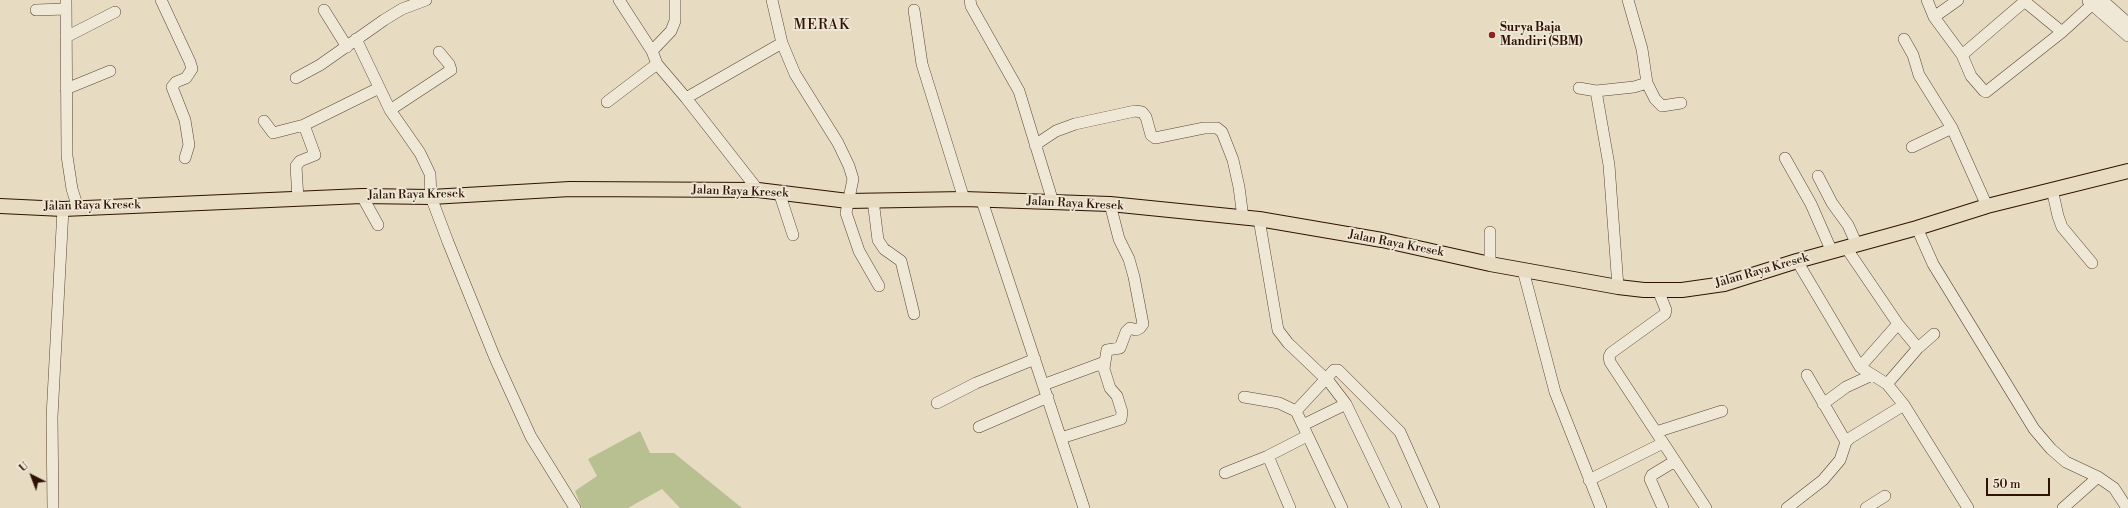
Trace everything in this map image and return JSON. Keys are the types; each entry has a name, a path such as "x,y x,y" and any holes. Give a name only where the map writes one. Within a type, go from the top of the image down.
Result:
{"main road":[{"name":"Jalan Raya Kresek","path":"0,206 63,209 362,196 431,197 570,189 758,190 848,200 964,199 1110,204 1259,220 1389,241 1490,264 1618,287 1682,290 1724,284 1797,261 1852,247 1987,206 2128,170"}],"street":[{"path":"161,0 190,62 190,74 172,87 185,120 189,145 185,158"},
{"path":"296,78 320,65 402,9 426,0"},
{"path":"619,0 652,51 657,64 686,98 758,190"},
{"path":"652,51 671,31 675,21 675,0"},
{"path":"772,0 782,43 795,74 838,143 850,166 853,179 846,213 864,261 879,286"},
{"path":"970,0 971,6 1019,91 1053,202"},
{"path":"1628,0 1642,49 1647,83 1655,99 1662,106 1681,102"},
{"path":"1927,0 1934,17 1962,56 1971,76 1986,92 2062,32 2095,1"},
{"path":"1934,17 1958,0"},
{"path":"1962,56 2024,1 2062,32"},
{"path":"2095,1 2128,23"},
{"path":"2095,1 2128,36"},
{"path":"41,10 64,6 66,37 67,156 72,189 78,208"},
{"path":"324,10 351,43 379,88 390,110 420,153 430,174 431,197 448,242 524,422 575,508"},
{"path":"914,10 922,64 964,199"},
{"path":"66,37 115,12"},
{"path":"1904,39 1913,55 1918,75 1952,128 1987,206"},
{"path":"686,98 782,43"},
{"path":"390,110 451,70 449,64 439,52"},
{"path":"607,102 657,64"},
{"path":"66,89 110,71"},
{"path":"1579,88 1596,91 1634,87 1647,83"},
{"path":"264,121 273,132 304,125 379,88"},
{"path":"1596,91 1608,164 1618,287"},
{"path":"1035,145 1056,131 1075,124 1135,111 1142,112 1146,117 1151,135 1155,138 1204,128 1217,128 1222,132 1233,160 1240,187 1243,218"},
{"path":"298,199 296,166 300,161 315,155 304,125"},
{"path":"1912,147 1952,128"},
{"path":"1785,158 1811,204 1832,252"},
{"path":"1818,176 1832,203 1848,225 1852,247 1898,324 1918,348"},
{"path":"2052,189 2062,227 2092,263"},
{"path":"779,192 792,235"},
{"path":"362,196 378,224"},
{"path":"873,200 878,240 884,249 901,261 914,314"},
{"path":"982,200 1084,508"},
{"path":"1061,438 1121,419 1122,412 1117,396 1110,388 1104,369 1107,350 1120,348 1126,332 1130,328 1140,328 1142,324 1134,277 1129,259 1119,239 1110,204"},
{"path":"53,508 52,417 63,209"},
{"path":"1259,220 1278,330 1288,343 1326,379 1346,404 1396,508"},
{"path":"1917,228 1933,264 2034,429 2051,449 2066,462 2098,477 2114,488 2128,508"},
{"path":"1490,232 1490,264"},
{"path":"1797,261 1860,367 1887,384 1904,405 1968,508"},
{"path":"1523,270 1555,392 1601,508"},
{"path":"1658,290 1666,310 1665,314 1611,353 1609,357 1610,362 1706,508"},
{"path":"1860,367 1898,324"},
{"path":"1887,384 1918,348 1934,334"},
{"path":"937,403 976,383 1035,359"},
{"path":"1043,385 1105,362"},
{"path":"1296,411 1334,370 1338,370 1400,432 1434,508"},
{"path":"1807,375 1846,442"},
{"path":"1823,404 1846,387 1872,375"},
{"path":"979,427 1048,397"},
{"path":"1244,397 1279,403 1296,411 1342,508"},
{"path":"1303,425 1346,404"},
{"path":"1787,508 1827,475 1840,460 1846,442 1858,431 1904,405"},
{"path":"1656,432 1722,411"},
{"path":"1225,473 1268,456 1307,436"},
{"path":"1589,480 1663,442"},
{"path":"1268,456 1290,508"},
{"path":"1663,508 1650,479 1652,475 1675,460"},
{"path":"2063,508 2098,477"},
{"path":"1866,508 1885,496"}],"green space":[{"path":"640,431 650,453 674,453 742,508 680,508 662,489 628,508 582,508 575,491 597,476 588,459"}],"place":[{"name":"Surya Baja Mandiri (SBM)","path":"1492,35"}],"district":[{"name":"MERAK","path":"822,26"}]}
